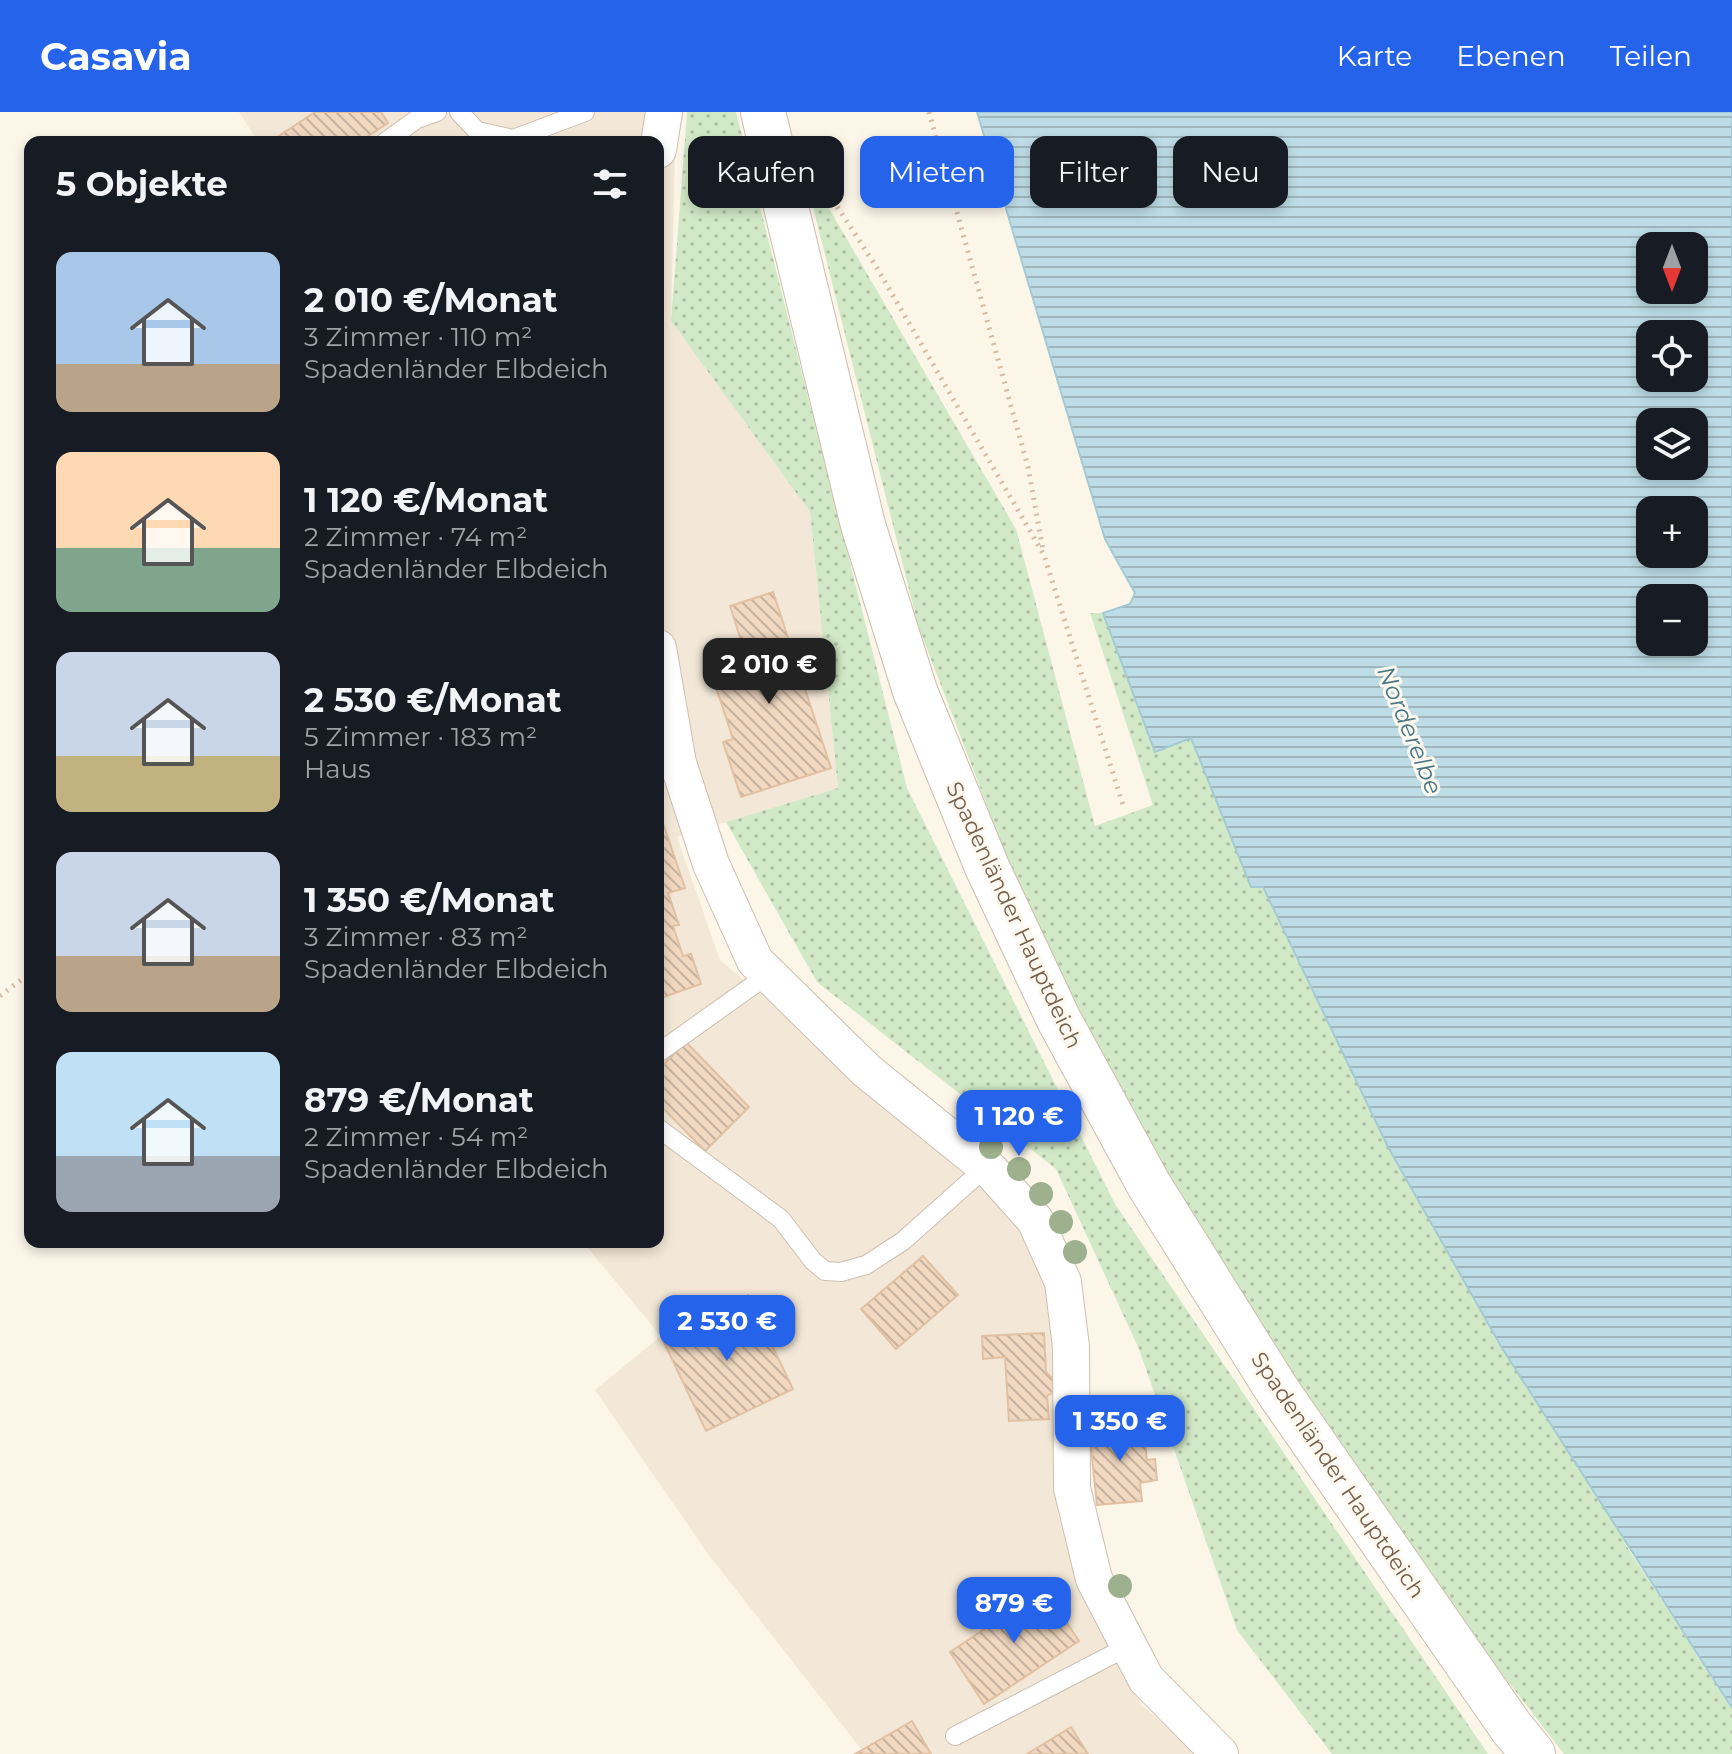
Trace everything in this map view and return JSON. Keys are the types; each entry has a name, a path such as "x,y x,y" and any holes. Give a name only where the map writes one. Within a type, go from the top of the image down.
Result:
{"street":[{"path":"659,136 664,112"},
{"name":"Spadenländer Hauptdeich","path":"763,112 863,525 915,691 987,867 1059,1020 1149,1185 1277,1390 1511,1727 1533,1754"},
{"path":"664,682 678,763 711,864 755,961 867,1071 986,1167 1035,1220 1063,1282 1071,1347 1072,1488 1094,1579 1146,1679 1220,1754"}],"lane":[{"path":"393,136 417,119 437,112"},
{"path":"459,112 477,131 497,136"},
{"path":"523,136 585,112"},
{"path":"664,1049 769,974"},
{"path":"664,1133 781,1219 813,1261 825,1271 841,1272 866,1265 881,1256 903,1241 986,1167"},
{"path":"955,1736 1129,1646"}],"path":[{"path":"929,112 1028,467 1044,555 1123,805"},
{"path":"838,208 877,268 1044,555"},
{"path":"0,996 24,978"}],"shaded area":[{"path":"239,112 676,112 671,321 810,512 838,788 677,837 720,960 1013,1209 1053,1294 1058,1515 1141,1705 1200,1754 865,1754 708,1554 595,1390 661,1336 588,1248 664,1248 664,136 254,136"}],"green space":[{"path":"687,112 736,112 742,136 688,136 688,208 760,208 907,788 1115,1204 1488,1754 1332,1754 1237,1630 1139,1349 1056,1169 817,982 726,822 838,788 810,512 671,321"},
{"path":"813,208 829,208 1016,529 1095,826 1153,805 1090,613 1103,613 1155,751 1191,738 1251,887 1263,887 1629,1550 1732,1708 1732,1754 1564,1754 1421,1569 1186,1209 1096,1051 1015,879 918,625"}],"water":[{"name":"Norderelbe","path":"977,112 1732,112 1732,1708 1502,1348 1388,1147 1263,887 1251,887 1191,738 1155,752 1103,613 1130,604 1135,593 1105,539 1006,208 1014,208 1014,136 984,136"}],"building":[{"path":"315,112 381,112 388,123 368,136 279,136"},
{"path":"773,592 831,768 741,797 723,742 733,739 715,684 751,672 730,606"},
{"path":"664,826 685,888 668,893 679,925 673,926 683,956 691,954 701,984 664,997"},
{"path":"686,1042 749,1107 705,1151 664,1109 664,1064"},
{"path":"923,1256 958,1295 896,1349 861,1309"},
{"path":"748,1295 793,1389 706,1431 661,1336"},
{"path":"1044,1333 1046,1372 1053,1379 1053,1392 1047,1396 1049,1419 1009,1421 1005,1357 983,1359 982,1336"},
{"path":"1117,1418 1119,1428 1143,1426 1147,1460 1155,1459 1157,1480 1140,1483 1142,1501 1097,1505 1090,1439 1101,1438 1099,1420"},
{"path":"1043,1587 1079,1641 984,1704 950,1652 1007,1614 998,1601 1011,1593 1018,1604"},
{"path":"912,1721 931,1754 855,1754"},
{"path":"1071,1727 1088,1754 1027,1754"}]}
